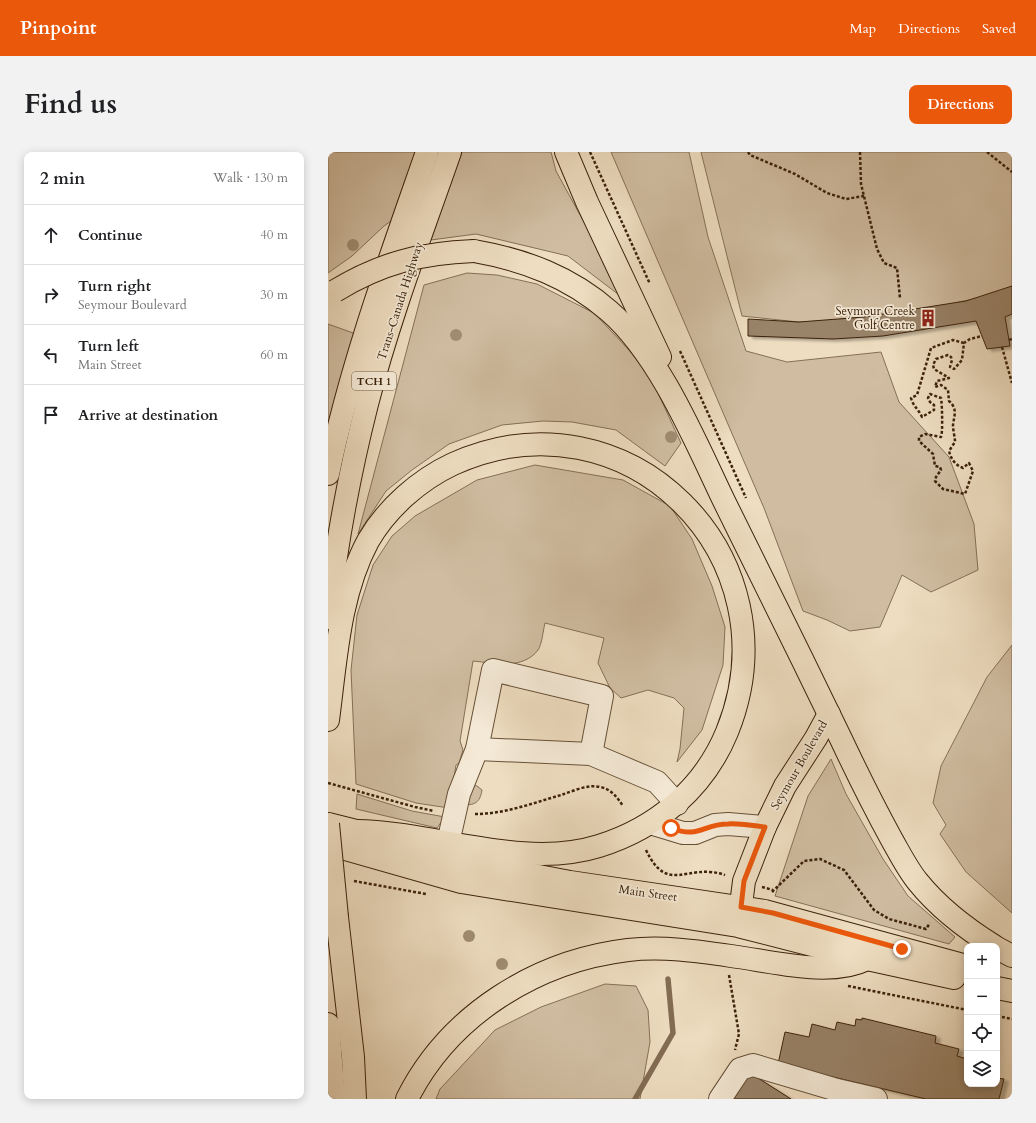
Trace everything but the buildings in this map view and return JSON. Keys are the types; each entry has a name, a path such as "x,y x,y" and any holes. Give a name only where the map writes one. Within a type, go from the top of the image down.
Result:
{"main road":[{"name":"Trans-Canada Highway","path":"328,474 346,397 362,344 427,152"},
{"name":"Trans-Canada Highway","path":"328,618 342,515 367,403 403,288 450,152"},
{"path":"566,152 587,202 658,352 707,467"},
{"path":"331,294 373,270 397,261 446,252 474,252 504,256 558,276 585,292 610,312 649,358 668,389 881,821 916,881 942,908 973,933 989,943"},
{"path":"328,720 341,626 360,557 370,538 394,507 418,486 439,471 464,459 490,451 516,446 545,444 576,447 607,456 634,468 662,486 686,506 706,530 721,554 733,581 741,610 744,636 744,663 740,691 732,719 722,745 693,789 677,804 650,823 623,838 597,847 571,852 548,854 448,843 384,832 356,831"},
{"name":"Seymour Boulevard","path":"739,917 744,881 765,827 785,786 829,714"},
{"path":"328,824 353,1057 355,1099"},
{"name":"Main Street","path":"328,824 356,831 382,843 739,917 867,959 964,980"},
{"name":"Main Street","path":"328,844 461,882 739,917 773,913 964,965"},
{"path":"407,1099 421,1073 454,1033 494,999 518,985 570,963 599,955 629,950 658,949 693,951 819,968 854,966 867,959"},
{"path":"1000,950 1012,956"},
{"path":"1000,974 1012,976"},
{"path":"1000,989 1012,991"},
{"path":"328,1024 334,1099"}],"lane":[{"path":"448,843 458,794 477,749 493,670 602,696 591,754"},
{"path":"477,749 591,754 657,782 677,804"},
{"path":"650,823 682,833 695,833 715,825 728,824 765,827"},
{"path":"720,1099 740,1069 753,1065 835,1095 876,1099"}],"path":[{"path":"590,152 651,287"},
{"path":"748,152 750,155 795,174 827,193 846,199 864,196"},
{"path":"860,152 861,184 877,250 884,263 897,268 900,298"},
{"path":"987,152 1012,172"},
{"path":"964,343 962,360 954,368 950,367 952,360 948,355 936,359 933,365 934,369 949,378 937,381 935,387 941,385 948,390 949,401 952,403 956,417 954,425 956,442 949,451 952,461 961,468 969,463 972,471 965,494 943,489 935,481 941,470 940,467 935,466 933,454 919,441 919,437 925,434 941,437 941,414 943,409 941,398 930,394 928,398 934,405 934,410 922,417 919,410 913,406 912,398 916,395 931,348 953,340 964,343 970,339 982,336"},
{"path":"677,344 748,501"},
{"path":"1002,347 1012,383"},
{"path":"328,783 415,807 454,815 501,812 582,789 598,786 611,792 623,806"},
{"path":"646,850 653,864 663,873 676,876 702,870 717,872"},
{"path":"762,887 773,890 804,861 820,859 844,870 874,910 888,919 926,929 933,918"},
{"path":"728,970 739,1034 734,1052"},
{"path":"847,986 964,1009"},
{"path":"1000,1017 1012,1019"}],"shaded area":[{"path":"332,152 420,152 398,216 384,226 352,256 328,273 328,156"},
{"path":"462,152 551,152 556,171 627,301 568,256 476,234 431,240"},
{"path":"611,152 689,152 708,237 746,351 787,362 881,352 899,402 949,457 974,524 978,570 931,592 902,575 880,627 850,631 803,611 764,508"},
{"path":"701,152 1012,152 1012,286 988,296 920,310 808,323 742,316"},
{"path":"467,273 497,275 537,284 594,313 628,349 651,378 681,443 665,466 616,430 572,422 543,421 502,425 449,444 412,470 386,491 358,534 424,285"},
{"path":"328,324 356,334 328,431"},
{"path":"535,465 623,480 670,506 692,539 712,586 725,627 723,665 702,730 677,762 680,749 684,708 674,698 648,690 621,698 610,688 598,663 604,638 545,623 538,650 532,656 516,663 508,664 473,661 460,741 463,750 459,763 456,765 449,808 416,803 356,784 351,670 357,615 373,565 392,536 415,516 477,480"},
{"path":"1012,645 1012,913 966,872 940,834 946,825 933,803 941,766 987,677"},
{"path":"831,759 846,794 883,859 908,896 955,937 949,944 775,896 808,796"},
{"path":"471,785 477,786 482,790 480,798 473,804 462,804"},
{"path":"357,794 412,811 445,817 437,828 356,809"},
{"path":"605,984 636,986 648,1010 650,1042 640,1099 436,1099 440,1089 495,1030 541,1007"}],"waterway":[{"path":"635,1099 673,1033 668,979"}],"place":[{"name":"Seymour Creek Golf Centre","path":"928,318"}],"route":[{"path":"671,828 682,833 695,833 715,825 728,824 765,827 752,857 744,881 741,907 773,913 902,949"}]}
